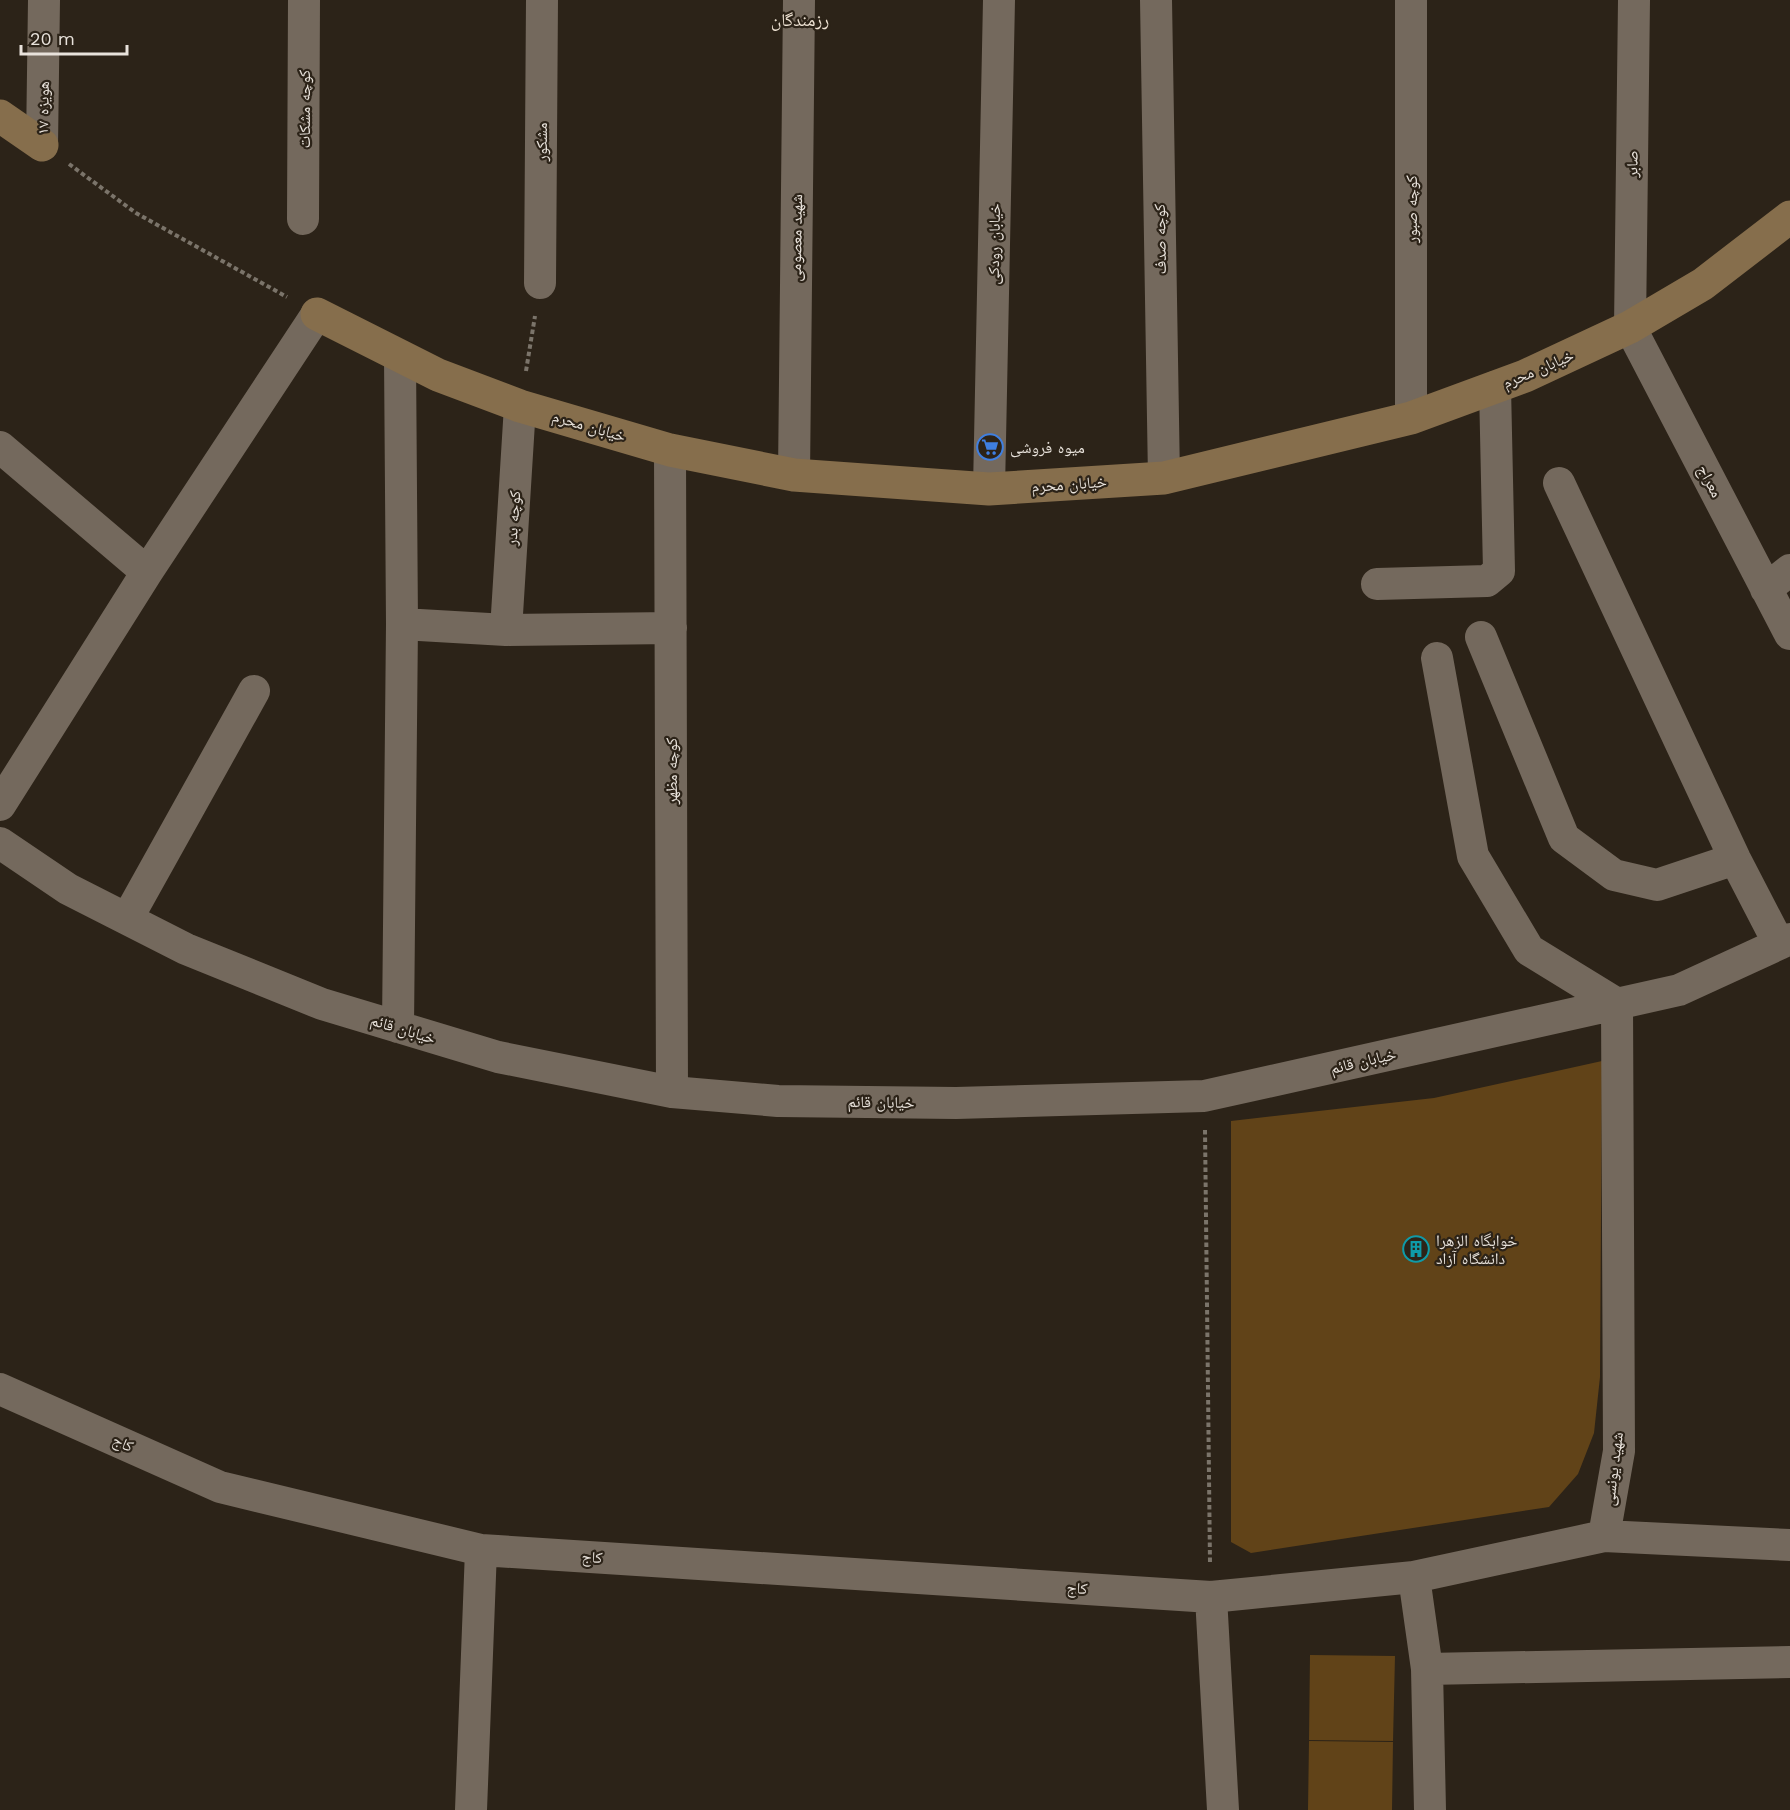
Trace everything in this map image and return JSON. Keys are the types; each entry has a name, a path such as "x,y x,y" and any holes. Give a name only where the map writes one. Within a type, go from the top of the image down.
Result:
{"street":[{"name":"هویزه ۱۷","path":"42,145 44,0"},
{"name":"کوچه مشکات","path":"303,219 304,0"},
{"name":"مشکور","path":"540,283 542,0"},
{"name":"شهید معصومی","path":"794,475 799,0"},
{"name":"خیابان رودکی","path":"989,489 999,0"},
{"name":"کوچه صدف","path":"1156,0 1164,478"},
{"name":"کوچه صبور","path":"1411,0 1411,418"},
{"name":"صابر","path":"1630,327 1634,0"},
{"path":"0,116 42,145"},
{"name":"خیابان محرم","path":"316,314 438,375 520,406 670,450 794,475 989,489 1164,478 1411,418 1525,376 1630,327 1703,284 1790,217"},
{"path":"0,806 147,572 316,314"},
{"name":"معراج","path":"1630,327 1778,579 1790,634"},
{"path":"398,1027 402,624 400,356"},
{"path":"1377,584 1487,580 1499,571 1495,387"},
{"name":"کوچه بدر","path":"506,630 520,406"},
{"path":"0,447 147,572"},
{"name":"کوچه مظهر","path":"670,450 672,1092"},
{"path":"1559,483 1735,859 1784,941"},
{"path":"402,624 506,630 670,628"},
{"path":"1480,638 1563,838 1614,875 1657,885 1735,859"},
{"path":"1437,658 1473,856 1529,950 1617,1004"},
{"path":"127,919 254,691"},
{"name":"خیابان قائم","path":"0,843 68,890 186,949 322,1004 498,1058 672,1092 778,1101 956,1104 1204,1096 1679,990 1784,941"},
{"name":"شهید یونسی","path":"1604,1536 1619,1451 1617,1004"},
{"name":"کاج","path":"0,1389 220,1487 481,1550 1210,1597"},
{"path":"1223,1810 1210,1597 1414,1577 1604,1536 1790,1545"},
{"path":"471,1810 481,1550"},
{"path":"1414,1577 1427,1669 1430,1810"},
{"path":"1427,1669 1790,1662"}],"path":[{"path":"42,145 136,213 316,314"},
{"path":"520,406 540,283"},
{"path":"1204,1096 1210,1597"}],"building":[{"name":"خوابگاه الزهرا دانشگاه آزاد","path":"1602,1061 1600,1377 1594,1433 1578,1474 1549,1507 1251,1553 1231,1542 1231,1121 1434,1098"},
{"path":"1310,1655 1395,1656 1393,1741 1309,1740"},
{"path":"1309,1741 1393,1742 1392,1810 1308,1810"}],"place":[{"name":"میوه فروشی","path":"990,447"},
{"name":"خوابگاه الزهرا دانشگاه آزاد","path":"1416,1249"}],"district":[{"name":"رزمندگان","path":"800,19"}]}
